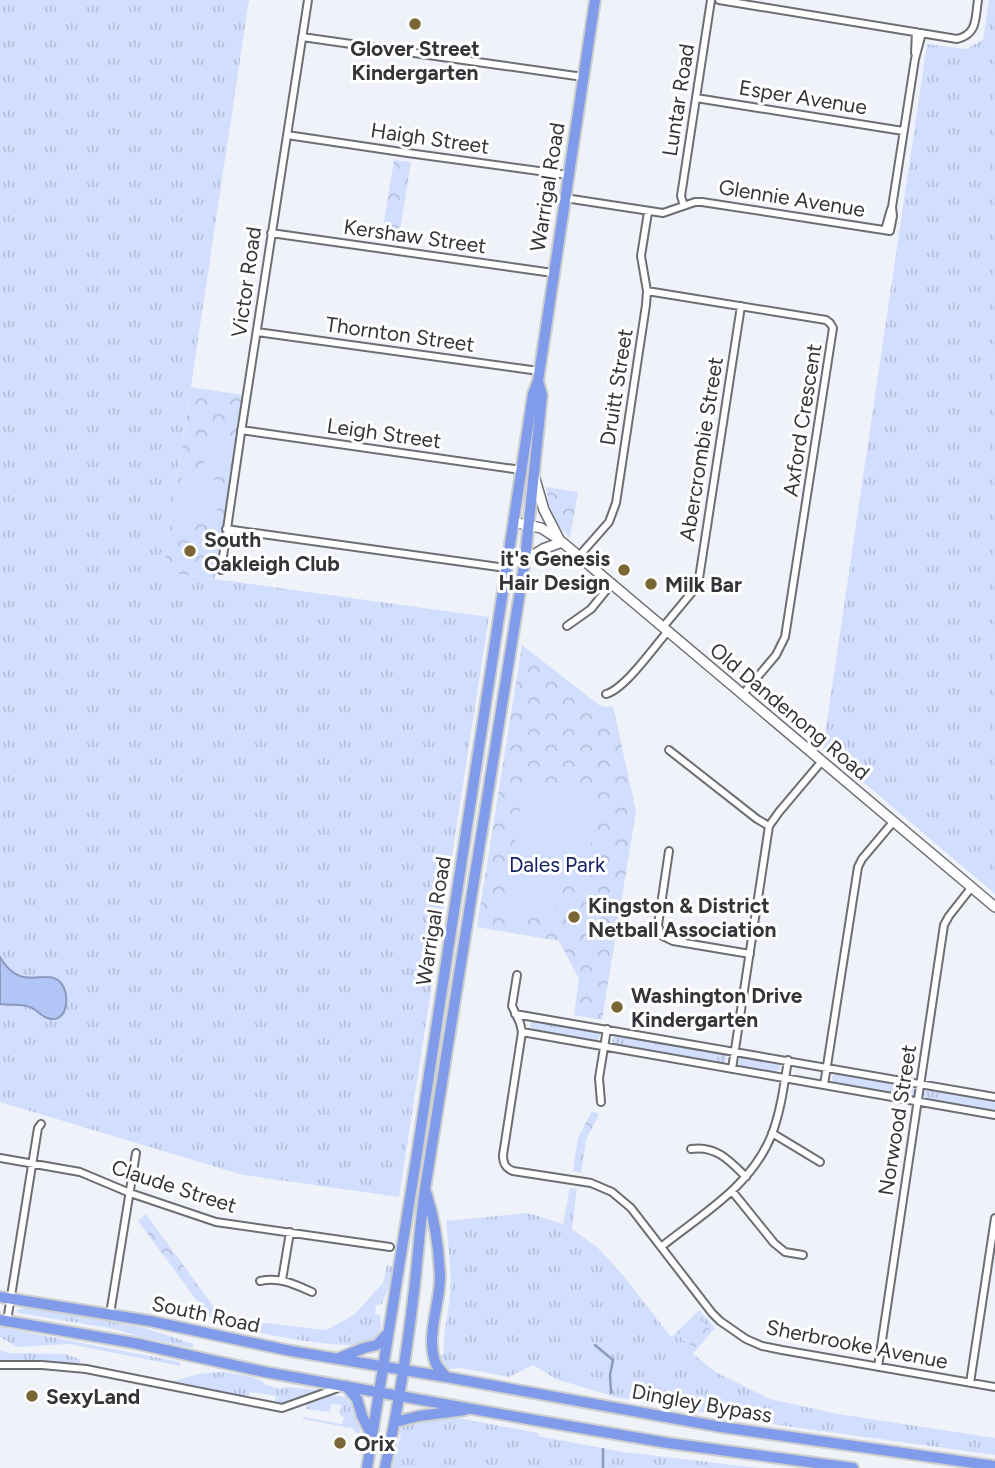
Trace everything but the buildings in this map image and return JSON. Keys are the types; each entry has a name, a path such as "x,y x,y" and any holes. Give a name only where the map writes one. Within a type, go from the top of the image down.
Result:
{"highway":[{"name":"Warrigal Road","path":"367,1468 521,470 533,394 539,376 595,0"},
{"name":"Warrigal Road","path":"385,1468 403,1370 425,1189 525,560 542,395 539,376"},
{"path":"425,1189 435,1220 439,1257 439,1288 433,1343 437,1364 446,1377"},
{"name":"South Road","path":"5,1297 184,1328 291,1352 403,1370"},
{"name":"South Road","path":"3,1320 134,1343 264,1372 399,1395"},
{"path":"336,1359 377,1345 387,1335"},
{"name":"Dingley Bypass","path":"403,1370 721,1427 995,1466"},
{"path":"345,1386 357,1399 371,1434"},
{"name":"Dingley Bypass","path":"399,1395 668,1443 853,1468"},
{"path":"395,1422 471,1408"}],"main road":[{"path":"525,560 560,540 544,510 534,477"},
{"name":"Old Dandenong Road","path":"513,522 542,528 560,540 995,907"}],"street":[{"name":"Victor Road","path":"222,570 226,528 307,0"},
{"name":"Luntar Road","path":"684,206 681,195 711,0"},
{"path":"719,0 957,39 968,36 974,28 978,0"},
{"path":"904,131 919,32"},
{"path":"302,37 583,77"},
{"name":"Esper Avenue","path":"696,98 904,131"},
{"name":"Glennie Avenue","path":"565,198 663,214 702,202 888,231 888,216 892,207 904,131"},
{"name":"Haigh Street","path":"287,135 568,175"},
{"name":"Druitt Street","path":"579,556 609,522 615,509 644,319 647,291 641,256 648,212"},
{"name":"Kershaw Street","path":"271,233 553,273"},
{"name":"Axford Crescent","path":"647,291 826,320 833,329 785,637 776,655 743,694"},
{"name":"Abercrombie Street","path":"606,694 624,682 698,586 741,306"},
{"name":"Thornton Street","path":"257,332 539,376"},
{"name":"Leigh Street","path":"241,430 521,470"},
{"path":"226,528 506,568"},
{"path":"567,626 591,610 612,583"},
{"path":"669,750 769,826"},
{"path":"732,1069 769,826 822,761"},
{"path":"824,1085 858,867 894,821"},
{"path":"669,851 658,926 661,935 673,941 750,954"},
{"name":"Norwood Street","path":"878,1367 945,921 971,888"},
{"path":"517,975 512,1005 522,1030 604,1047 995,1115"},
{"path":"515,1014 995,1097"},
{"path":"601,1102 598,1085 607,1029"},
{"name":"Sherbrooke Avenue","path":"522,1030 503,1155 508,1168 513,1171 584,1181 604,1187 625,1202 712,1313 728,1328 746,1339 772,1348 995,1387"},
{"path":"661,1247 732,1191 760,1157 772,1133 779,1110 788,1060"},
{"path":"3,1320 5,1297 38,1128 41,1124"},
{"path":"772,1133 820,1162"},
{"path":"691,1149 702,1148 718,1152 746,1177"},
{"path":"110,1314 136,1153"},
{"name":"Claude Street","path":"0,1158 80,1171 130,1193 216,1222 390,1247"},
{"path":"732,1191 774,1243 785,1252 803,1255"},
{"path":"970,1383 995,1218"},
{"path":"282,1280 290,1232"},
{"path":"260,1281 282,1280 312,1292"},
{"path":"0,1365 86,1369 282,1408 345,1386"}],"green space":[{"path":"0,0 249,0 163,572 489,617 399,1197 243,1175 0,1102"},
{"path":"989,0 995,0 995,894 823,748 927,44 966,49 983,40"},
{"path":"394,160 411,162 398,243 381,241"},
{"path":"191,387 243,395 215,579 163,572"},
{"path":"208,434 230,438 224,477 202,473"},
{"path":"182,475 221,481 215,522 175,516"},
{"path":"546,487 578,492 570,538 553,515"},
{"name":"Dales Park","path":"522,645 599,705 613,706 636,811 602,1020 574,1015 579,979 559,941 477,927"},
{"path":"524,785 598,796 585,881 561,877 555,916 505,909"},
{"path":"535,1020 595,1030 600,1036 593,1042 533,1031 530,1025"},
{"path":"618,1034 723,1053 726,1060 720,1064 616,1045 612,1041"},
{"path":"742,1057 778,1063 780,1069 775,1073 744,1068 739,1064"},
{"path":"835,1073 911,1085 915,1092 909,1096 836,1084 832,1078"},
{"path":"925,1089 995,1100 995,1112 927,1100 923,1095"},
{"path":"592,1111 599,1114 586,1140 581,1173 573,1171 578,1138"},
{"path":"570,1188 577,1189 572,1229 598,1248 622,1274 671,1337 676,1333 694,1348 710,1329 694,1315 699,1310 715,1328 693,1354 717,1373 770,1399 838,1414 995,1438 995,1455 786,1426 615,1397 556,1379 533,1365 509,1377 461,1368 449,1369 442,1364 438,1356 444,1354 450,1293 446,1221 528,1213 563,1224"},
{"path":"146,1214 222,1318 209,1317 138,1221"},
{"path":"387,1265 393,1266 382,1304 376,1305 375,1314 380,1315 381,1329 375,1341 363,1345 324,1343 220,1325 222,1318 326,1330 354,1315 383,1283"},
{"path":"27,1307 145,1328 193,1344 193,1348 115,1329 19,1313 16,1310"},
{"path":"694,1315 710,1329 694,1349 676,1333"},
{"path":"0,1327 180,1362 180,1366 69,1344 17,1347 0,1337"},
{"path":"0,1350 9,1353 64,1354 80,1359 80,1363 0,1363"},
{"path":"220,1372 251,1377 281,1389 285,1387 319,1390 284,1403 275,1403 276,1396 250,1392 249,1397 174,1381 198,1374"},
{"path":"332,1395 346,1397 357,1410 361,1437 351,1427 303,1419 342,1424 344,1417 340,1415 341,1405 332,1404 329,1412 306,1409 307,1404"},
{"path":"448,1416 623,1452 759,1468 392,1468 401,1434 399,1433 404,1425 408,1422"}],"shaded area":[{"path":"0,957 16,974 33,978 54,978 60,982 66,994 63,1014 52,1019 28,1006 0,1004"}],"waterway":[{"path":"595,1345 613,1360 611,1393"},
{"path":"603,1449 603,1468"}],"place":[{"name":"Glover Street Kindergarten","path":"415,24"},
{"name":"South Oakleigh Club","path":"190,551"},
{"name":"it's Genesis Hair Design","path":"624,570"},
{"name":"Milk Bar","path":"651,584"},
{"name":"Kingston & District Netball Association","path":"574,917"},
{"name":"Washington Drive Kindergarten","path":"617,1007"},
{"name":"SexyLand","path":"32,1396"},
{"name":"Orix","path":"340,1443"}]}
